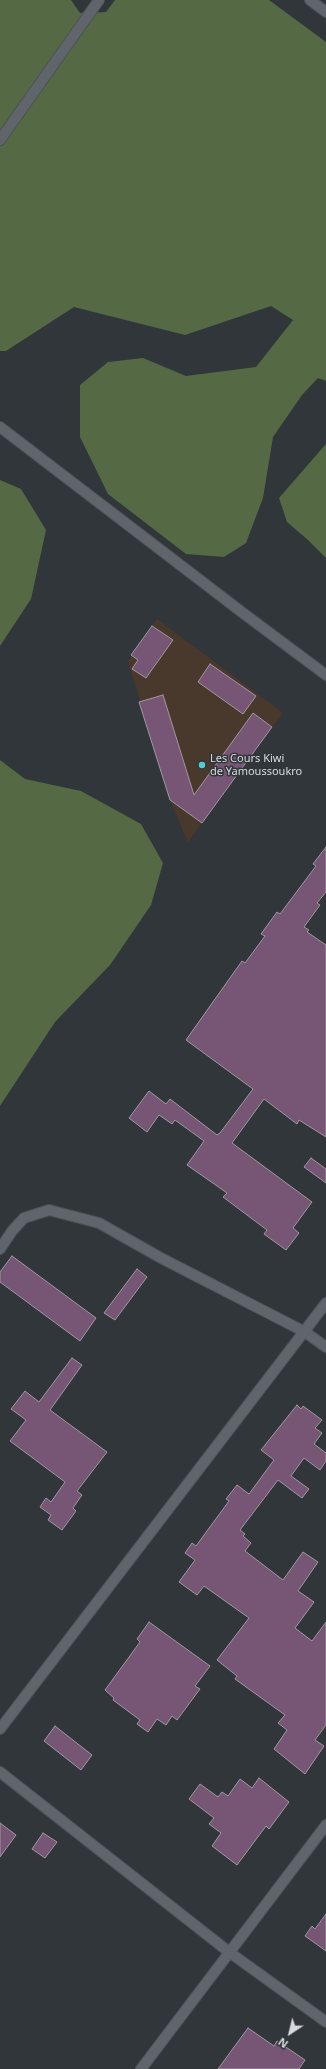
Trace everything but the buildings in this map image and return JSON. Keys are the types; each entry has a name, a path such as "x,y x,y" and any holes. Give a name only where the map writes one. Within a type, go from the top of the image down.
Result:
{"street":[{"path":"0,140 99,0"},
{"path":"310,0 326,12"},
{"path":"0,427 230,604 326,675"},
{"path":"0,1249 12,1231 24,1218 49,1210 99,1223 161,1258 305,1332 326,1347"},
{"path":"0,1729 326,1303"},
{"path":"0,1772 229,1952 326,2022"},
{"path":"141,2069 326,1825"}],"shaded area":[{"name":"Les Cours Kiwi de Yamoussoukro","path":"157,619 283,713 188,842 171,802 128,661"}],"green space":[{"path":"0,0 71,0 80,13 106,12 115,0 269,0 326,42 326,381 318,378 302,395 273,437 263,498 246,543 224,557 186,554 108,494 80,437 80,385 108,362 143,358 186,376 256,367 293,320 271,306 185,335 74,307 6,351 0,351"},
{"path":"326,444 326,558 287,522 279,498"},
{"path":"0,480 21,489 46,530 31,599 0,646"},
{"path":"0,760 25,779 81,791 141,824 163,863 151,905 110,965 55,1022 0,1106"}],"place":[{"name":"Les Cours Kiwi de Yamoussoukro","path":"202,765"}]}
